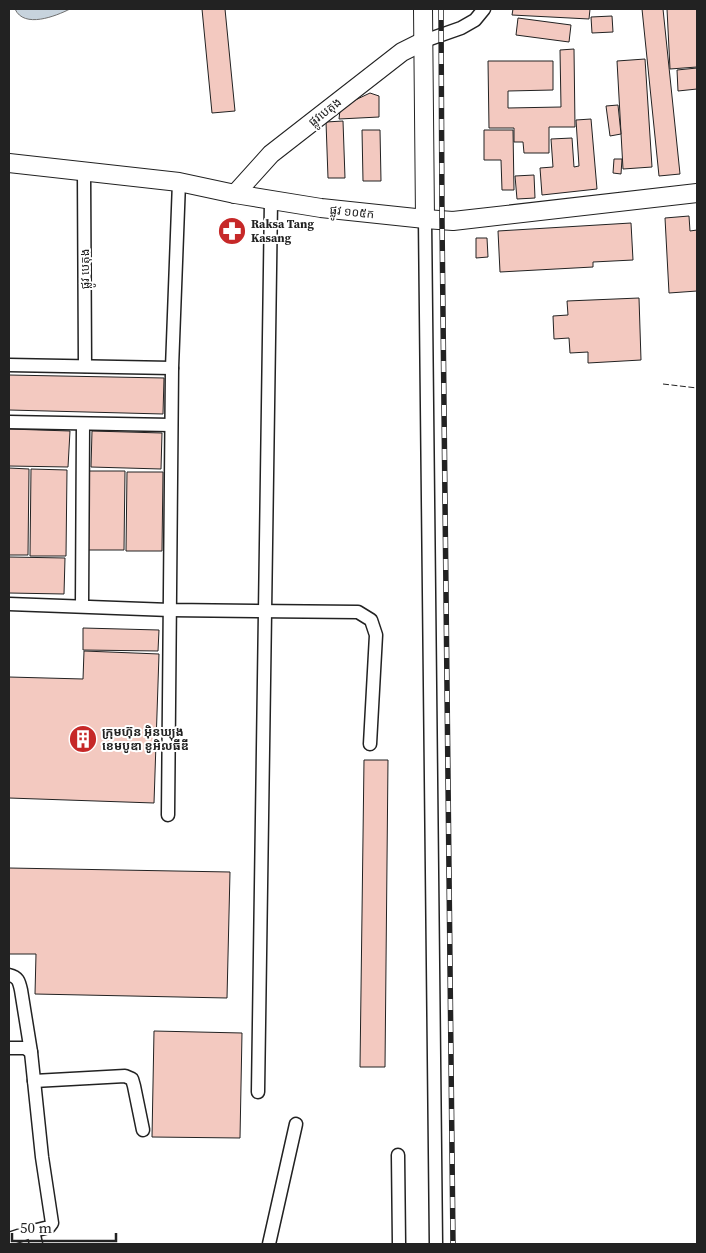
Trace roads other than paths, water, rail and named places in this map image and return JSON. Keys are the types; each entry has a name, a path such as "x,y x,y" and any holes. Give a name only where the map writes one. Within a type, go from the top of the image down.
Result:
{"main road":[{"path":"423,9 425,219"},
{"name":"ផ្លូវបេតុង","path":"235,194 271,154 402,52 424,41"},
{"name":"ផ្លូវ ១០៥ក","path":"9,163 179,182 271,201 321,208 454,221 697,193"}],"street":[{"path":"424,41 461,28 475,20 484,9"},
{"name":"ផ្លូវ បេតុង","path":"84,172 85,366"},
{"path":"168,815 171,425 179,182"},
{"path":"258,1092 271,201"},
{"path":"425,219 436,1244"},
{"path":"9,365 172,368"},
{"path":"9,422 171,425"},
{"path":"82,606 83,424"},
{"path":"9,604 170,610 358,612 371,620 376,635 370,744"},
{"path":"9,975 15,976 19,981 31,1052 42,1157 52,1222 49,1227 9,1239"},
{"path":"9,1048 25,1048 31,1052"},
{"path":"34,1081 125,1076 132,1080 143,1130"},
{"path":"269,1244 296,1124"},
{"path":"398,1155 399,1244"},
{"path":"33,1231 36,1244"}],"railway":[{"path":"441,9 453,1244"}],"place":[{"name":"Raksa Tang Kasang","path":"232,231"},
{"name":"ក្រុមហ៊ុន អ៊ិនឃ្យុង ខេមបូឌា ខូអិលធីឌី","path":"83,739"}]}
